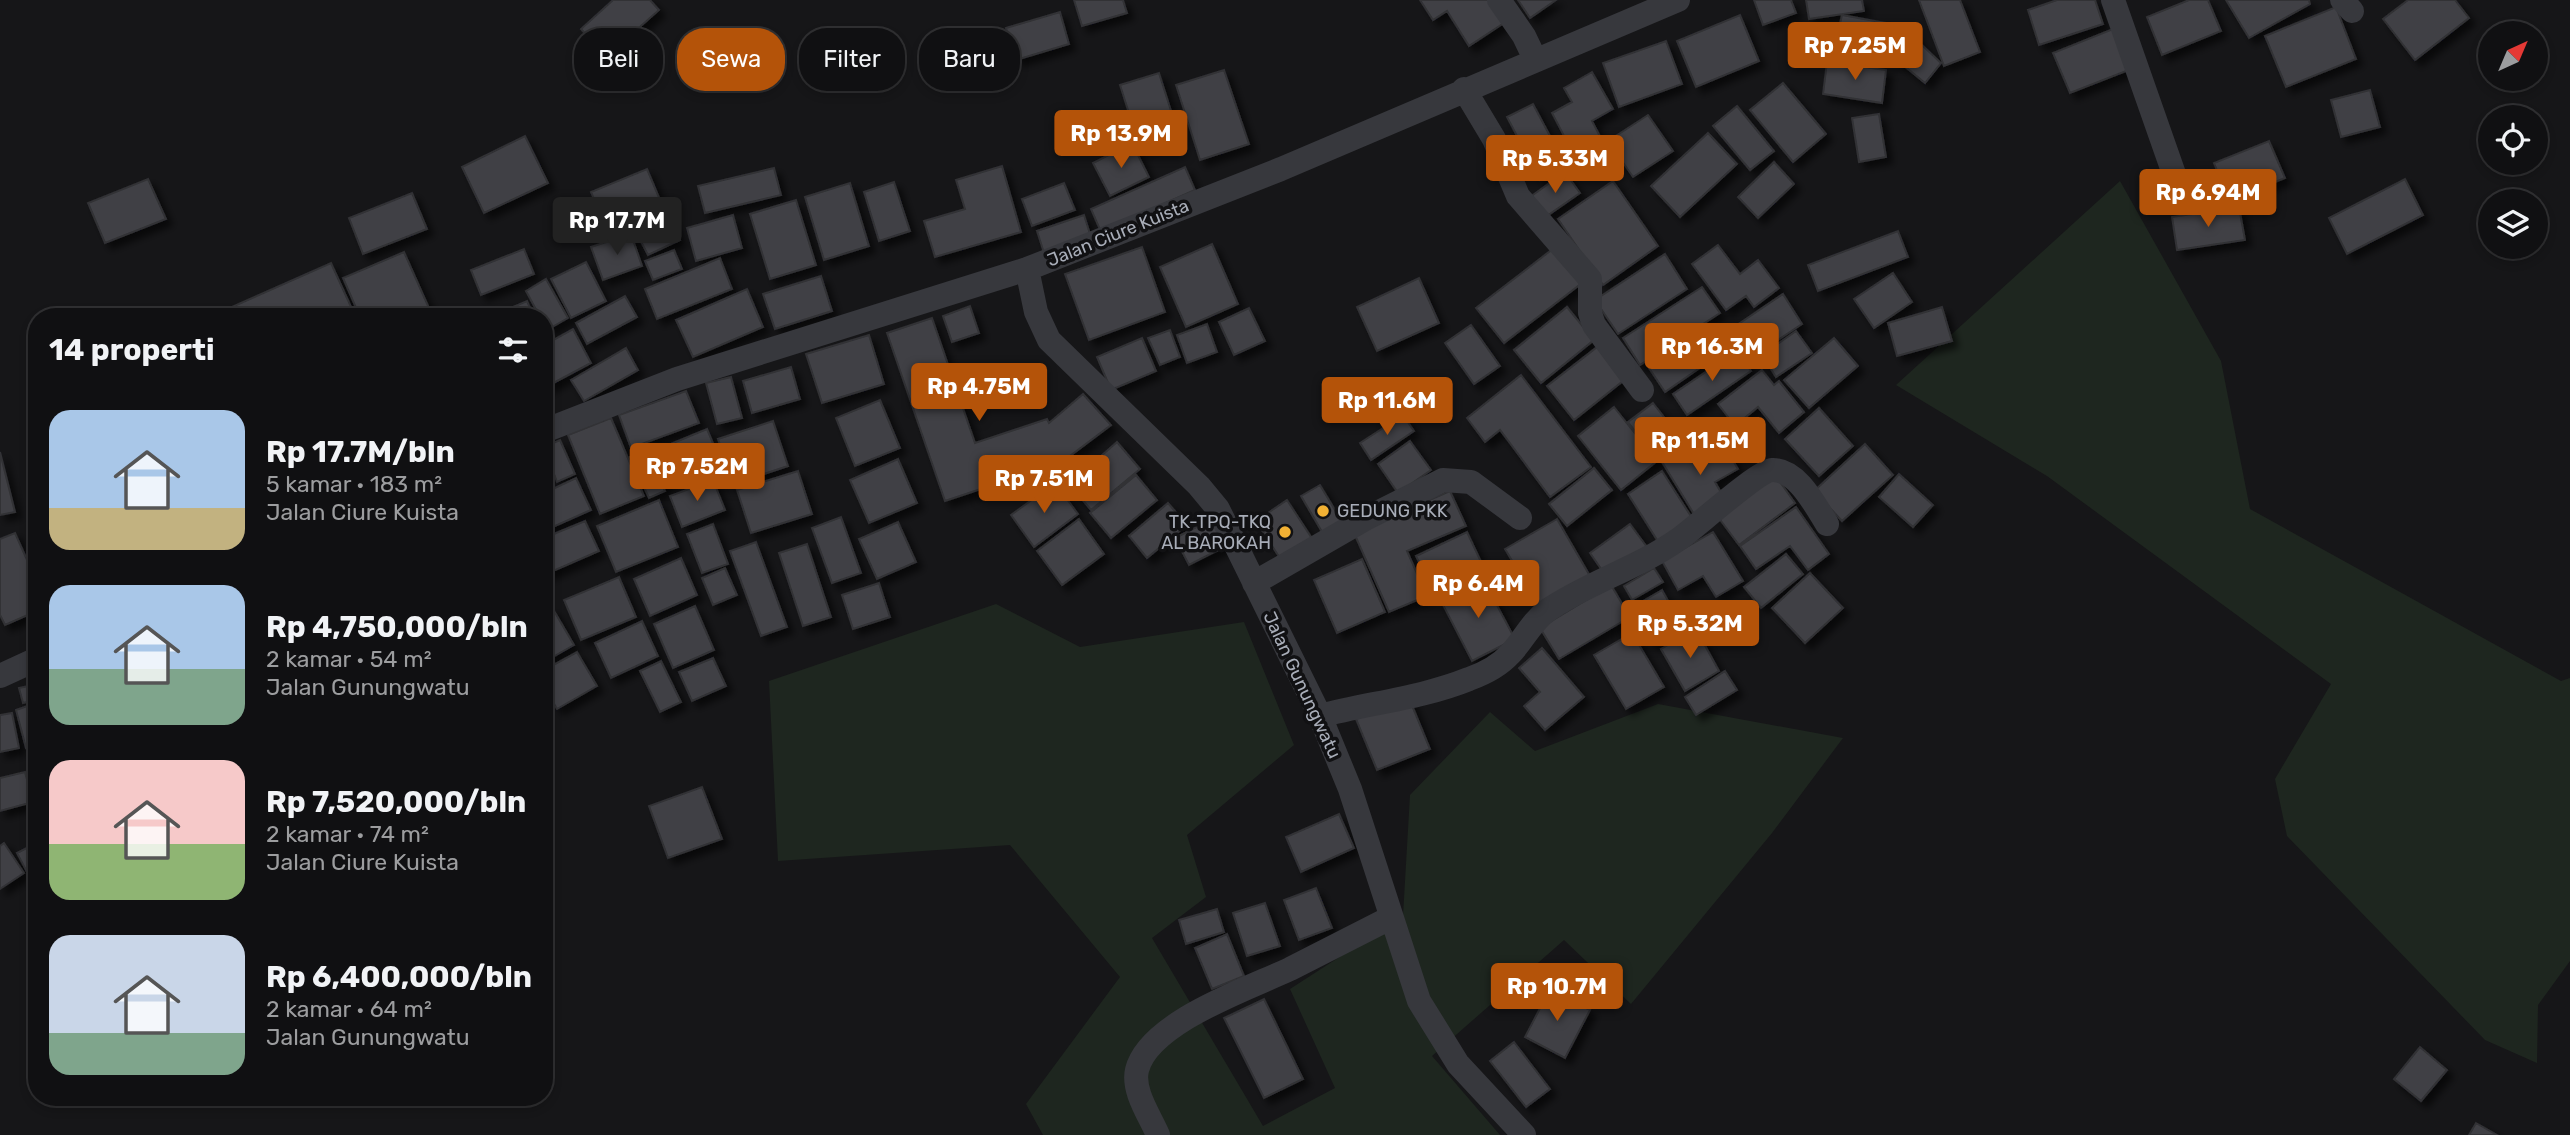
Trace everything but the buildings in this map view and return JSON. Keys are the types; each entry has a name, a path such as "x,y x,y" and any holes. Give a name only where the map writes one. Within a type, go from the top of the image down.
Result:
{"street":[{"path":"1499,0 1524,36 1535,60"},
{"name":"Jalan Ciure Kuista","path":"553,427 677,379 1027,269 1282,169 1464,89 1678,0"},
{"path":"2113,0 2180,191"},
{"path":"1464,89 1494,139 1518,195 1590,279 1590,313 1594,324 1642,390"},
{"name":"Jalan Gunungwatu","path":"1027,269 1036,312 1049,340 1199,486 1218,509 1320,716 1350,789 1419,1001 1438,1036 1458,1064 1524,1135"},
{"path":"1320,716 1376,701 1429,692 1471,679 1510,654 1532,623 1549,610 1595,583 1659,553 1717,511 1762,472 1775,470 1792,478 1827,524"},
{"path":"1254,583 1365,519 1443,480 1471,482 1520,518"},
{"path":"0,676 28,663"},
{"path":"1158,1135 1142,1101 1136,1073 1140,1060 1157,1040 1223,999 1292,968 1390,918"}],"shaded area":[{"path":"2120,181 2221,361 2250,509 2561,681 2570,678 2570,961 2538,1005 2537,1063 2485,1040 2287,836 2275,779 2331,684 2047,476 1896,385"},
{"path":"996,604 1080,647 1244,622 1294,745 1187,835 1206,897 1152,938 1263,1126 1335,1088 1290,989 1403,916 1410,795 1490,712 1535,751 1658,704 1843,738 1772,833 1631,1004 1564,940 1432,1056 1500,1135 1043,1135 1026,1104 1120,977 1010,845 778,861 769,681"}],"place":[{"name":"GEDUNG PKK","path":"1323,511"},
{"name":"TK-TPQ-TKQ AL BAROKAH","path":"1285,532"}]}
